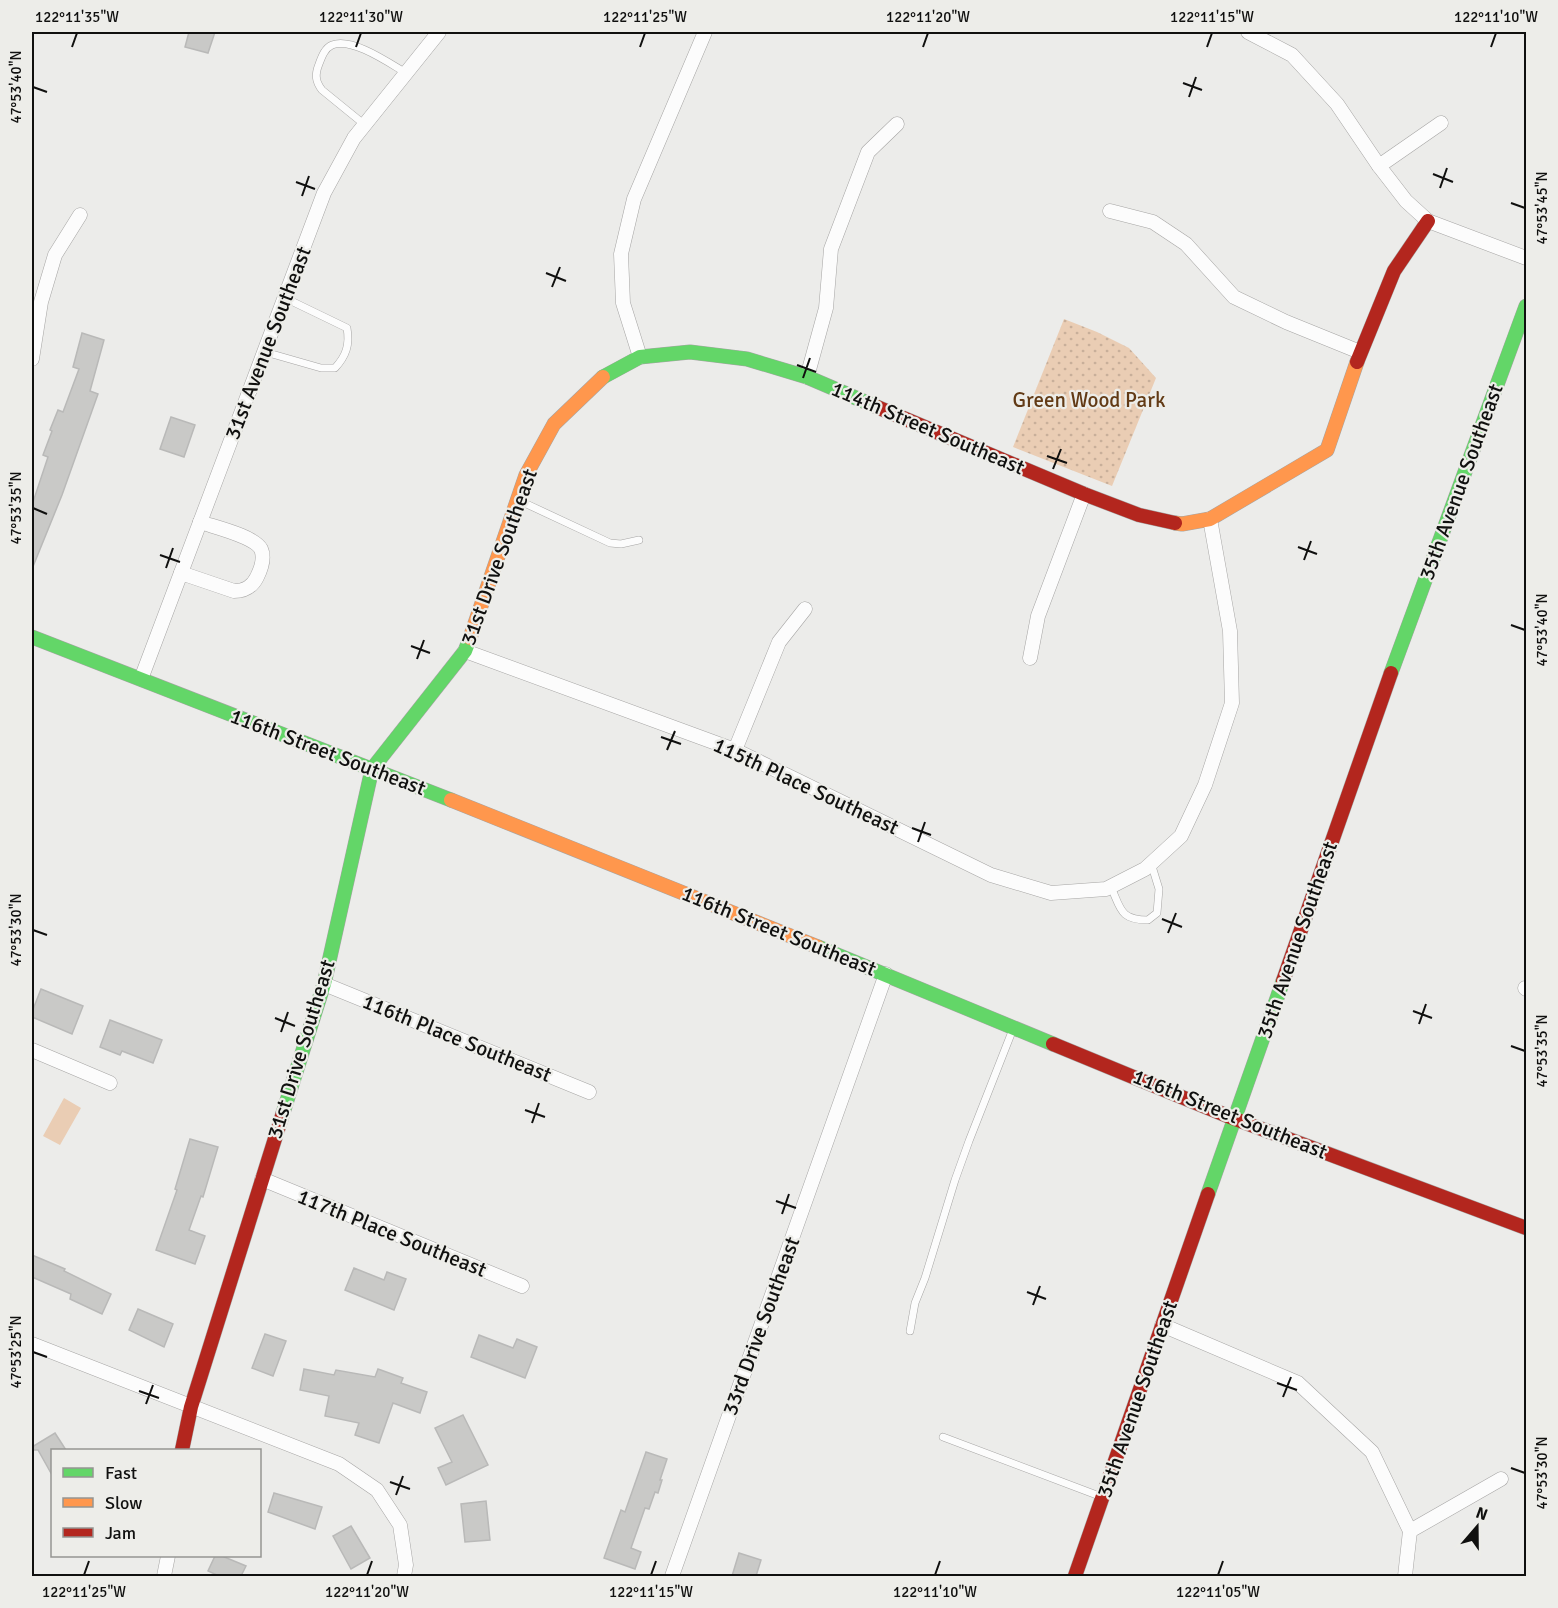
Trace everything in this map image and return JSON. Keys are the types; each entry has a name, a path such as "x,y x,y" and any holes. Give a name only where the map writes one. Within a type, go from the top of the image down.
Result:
{"street":[{"name":"31st Avenue Southeast","path":"141,679 324,193 354,138 439,32"},
{"path":"640,357 623,303 621,254 634,199 705,32"},
{"path":"1248,32 1292,56 1338,104 1379,166 1406,201 1428,221 1527,258"},
{"path":"1379,166 1441,123"},
{"path":"807,377 826,308 831,249 868,152 897,124"},
{"path":"1110,211 1153,222 1186,244 1234,297 1360,352"},
{"path":"32,360 41,302 55,255 80,215"},
{"path":"1210,519 1327,450 1360,352 1394,271 1428,221"},
{"name":"35th Avenue Southeast","path":"1075,1576 1409,621 1527,306"},
{"name":"114th Street Southeast","path":"640,357 690,352 747,359 807,377 1138,515 1182,524 1210,519"},
{"name":"31st Drive Southeast","path":"182,1449 191,1407 324,984 372,769 465,651 526,475 554,424 601,378 640,357"},
{"path":"1030,658 1038,616 1083,494"},
{"name":"115th Place Southeast","path":"465,651 735,750 991,875 1052,893 1106,889 1148,866 1181,836 1205,785 1232,704 1230,631 1210,519"},
{"path":"181,573 239,591 249,588 260,571 263,555 258,545 246,538 200,522"},
{"path":"735,750 780,642 805,609"},
{"name":"116th Street Southeast","path":"32,637 372,769 886,974 1235,1119 1527,1228"},
{"name":"33rd Drive Southeast","path":"672,1576 886,974"},
{"name":"116th Place Southeast","path":"324,984 589,1092"},
{"path":"32,1050 110,1083"},
{"name":"117th Place Southeast","path":"262,1179 522,1286"},
{"path":"1162,1325 1298,1383 1372,1452 1410,1531 1405,1576"},
{"path":"32,1344 339,1464 377,1490 400,1525 406,1565 404,1576"},
{"path":"1410,1531 1501,1479"},
{"path":"164,1576 168,1557"}],"lane":[{"path":"365,125 322,90 317,83 318,67 326,50 332,45 346,44 370,53 406,73"},
{"path":"265,352 321,368 335,368 343,360 348,348 347,328 285,298"},
{"path":"518,500 610,543 621,544 639,540"},
{"path":"1111,886 1122,913 1134,920 1148,920 1157,913 1159,889 1148,866"},
{"path":"910,1331 915,1303 955,1180 975,1123 1014,1027"},
{"path":"943,1437 1102,1497"}],"green space":[{"name":"Green Wood Park","path":"1064,319 1129,348 1156,378 1112,486 1013,447"},
{"path":"64,1098 81,1108 60,1145 43,1136"}],"building":[{"path":"189,32 215,32 208,53 185,47"},
{"path":"82,333 104,340 90,391 98,394 62,495 32,569 32,505 48,457 43,455 52,431 50,430 58,410 63,412 79,369 73,367"},
{"path":"171,417 195,425 184,457 160,449"},
{"path":"41,989 83,1006 72,1034 32,1017"},
{"path":"110,1020 162,1040 153,1063 122,1051 120,1055 100,1047"},
{"path":"190,1139 218,1147 203,1197 201,1196 189,1230 205,1236 195,1264 156,1250 177,1190 175,1189"},
{"path":"32,1255 65,1269 64,1271 111,1294 102,1314 70,1299 71,1294 32,1277"},
{"path":"354,1268 384,1280 387,1272 406,1279 394,1310 345,1290"},
{"path":"138,1309 173,1324 164,1347 129,1330"},
{"path":"265,1334 286,1341 273,1376 252,1368"},
{"path":"479,1335 513,1348 517,1339 537,1347 525,1378 471,1357"},
{"path":"304,1369 334,1375 336,1370 375,1377 378,1369 403,1378 401,1383 427,1392 420,1413 393,1403 379,1443 355,1435 359,1423 325,1416 329,1396 300,1390"},
{"path":"463,1415 488,1465 446,1485 438,1468 452,1462 435,1428"},
{"path":"55,1433 65,1449 51,1449 51,1473 38,1450 32,1450 32,1447"},
{"path":"646,1452 667,1459 658,1493 655,1492 649,1509 645,1508 631,1548 641,1552 635,1569 604,1558 621,1510 625,1512"},
{"path":"274,1493 322,1507 315,1529 268,1512"},
{"path":"486,1501 490,1540 465,1542 461,1504"},
{"path":"351,1526 370,1558 351,1569 333,1536"},
{"path":"739,1553 761,1560 756,1576 732,1576"},
{"path":"215,1557 224,1557 246,1566 241,1576 219,1576 208,1571"}],"traffic: fast":[{"path":"1391,673 1526,306"},
{"path":"603,377 640,357 690,352 747,359 807,377 877,407"},
{"path":"32,637 451,800"},
{"path":"283,1113 324,984 372,769 465,651 470,638"},
{"path":"818,947 1053,1044"},
{"path":"1208,1194 1283,981"}],"traffic: slow":[{"path":"1175,523 1210,519 1327,450 1357,362"},
{"path":"470,638 526,475 554,424 603,377"},
{"path":"451,800 818,947"}],"traffic: jam":[{"path":"1357,362 1394,271 1428,221"},
{"path":"877,407 1084,494 1139,515 1175,523"},
{"path":"1283,981 1391,673"},
{"path":"1053,1044 1235,1119 1526,1228"},
{"path":"182,1449 191,1407 283,1113"},
{"path":"1075,1576 1208,1194"}]}
